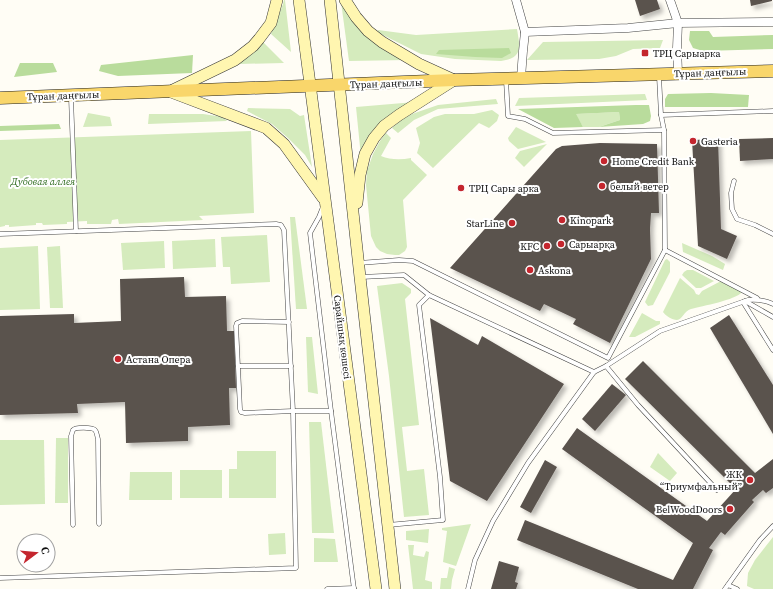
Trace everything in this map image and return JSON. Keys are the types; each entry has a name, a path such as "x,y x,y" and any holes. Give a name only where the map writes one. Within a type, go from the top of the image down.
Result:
{"main road":[{"path":"170,92 235,60 253,46 271,23 276,0"},
{"name":"Сарайшық көшесі","path":"299,0 376,589"},
{"path":"330,0 395,589"},
{"path":"345,0 356,17 368,31 382,42 419,64 454,80"},
{"name":"Тұран даңғылы","path":"0,98 339,84 773,71"},
{"path":"356,228 360,175 366,154 374,138 384,126 399,114 454,80"},
{"path":"170,92 266,128 289,150 325,201"}],"street":[{"path":"516,0 526,32 522,51 521,78"},
{"path":"670,0 678,23 678,73"},
{"path":"526,32 628,28 678,23 773,22"}],"lane":[{"path":"359,263 399,260 413,261 608,358 665,250 664,130 661,116 659,74"},
{"path":"506,79 508,116 525,119 553,133 664,130"},
{"path":"70,95 76,231"},
{"path":"661,116 773,111"},
{"path":"734,181 731,194 732,209 737,219 755,225 773,234"},
{"path":"325,201 319,217 310,233 354,588 327,589"},
{"path":"0,234 281,225 284,230 293,411 296,568 0,578"},
{"path":"665,250 758,299 773,304"},
{"path":"360,277 404,275 429,295 594,372"},
{"path":"388,525 443,520 440,477 419,305 429,295"},
{"path":"468,589 475,560 493,521 528,463 594,372 606,366 660,331 744,302 758,299"},
{"path":"744,302 773,317"},
{"path":"744,302 773,350"},
{"path":"289,322 237,322 241,412 331,411"},
{"path":"238,366 291,366"},
{"path":"606,366 638,405 716,490"},
{"path":"73,525 72,432 77,428 92,428 97,434 99,524"},
{"path":"737,589 727,587 760,540 773,526"}],"green space":[{"path":"285,0 291,52 271,34"},
{"path":"341,2 407,60 349,61"},
{"path":"517,29 519,46 517,54 508,60 501,61 455,59 421,54 377,32 378,30 416,35"},
{"path":"690,31 709,31 713,37 773,35 773,49 703,51 693,48 689,40"},
{"path":"663,40 660,48 633,49 616,56 599,59 527,60 543,42"},
{"path":"263,42 284,63 239,64"},
{"path":"509,48 511,53 502,58 436,54 439,50"},
{"path":"193,55 192,73 118,76 99,71 101,65"},
{"path":"20,63 53,63 57,72 14,77"},
{"path":"711,93 749,95 748,107 665,107 665,99 668,94"},
{"path":"645,94 647,100 515,106 519,98"},
{"path":"496,99 498,104 438,109 414,120 398,133 392,128 401,120 412,114 438,105"},
{"path":"415,102 361,157 356,107"},
{"path":"649,105 651,116 650,121 643,124 599,127 620,120 619,112 576,114 583,127 554,128 518,109"},
{"path":"248,108 290,109 300,116 304,115 312,167 305,155 288,138 272,124 247,111"},
{"path":"492,110 499,115 497,121 489,128 479,123 433,168 417,153 420,143 416,128 434,117 445,114 474,114"},
{"path":"619,112 620,120 599,127 583,127 575,114"},
{"path":"88,113 110,117 112,126 83,127"},
{"path":"149,114 203,114 223,117 227,121 148,124"},
{"path":"59,124 61,129 0,131 0,126"},
{"path":"516,127 546,142 518,149 509,141 508,138"},
{"name":"Дубовая аллея","path":"251,131 254,213 199,216 203,220 119,224 118,219 112,220 111,224 87,224 87,221 43,225 42,223 36,223 36,225 9,227 9,225 5,225 0,227 0,140"},
{"path":"386,133 391,138 381,156 396,159 411,158 411,160 427,175 403,200 407,247 405,251 399,255 387,254 380,251 376,247 371,236 366,185 367,171 373,154"},
{"path":"547,144 524,167 515,158 520,151"},
{"path":"290,217 295,217 307,309 296,309"},
{"path":"267,235 270,282 231,284 230,267 223,267 221,237"},
{"path":"215,239 216,267 173,269 172,241"},
{"path":"164,241 165,268 123,270 121,243"},
{"path":"682,243 712,256 725,264 723,270 683,252"},
{"path":"38,246 40,309 0,310 0,248"},
{"path":"60,246 63,308 50,308 47,247"},
{"path":"667,259 670,262 670,272 653,305 648,306 645,302 665,260"},
{"path":"687,270 693,270 714,281 701,288 696,288 682,275"},
{"path":"680,278 694,290 696,294 699,295 702,291 721,281 742,292 733,298 691,309 679,320 675,320 669,318 663,312"},
{"path":"402,283 411,289 411,293 405,299 419,425 402,427 407,471 424,469 429,515 404,517 389,376 377,286"},
{"path":"642,313 656,321 660,321 660,324 635,337 629,337"},
{"path":"306,337 312,337 318,394 308,392"},
{"path":"309,422 321,422 334,533 312,533"},
{"path":"56,438 68,438 68,503 55,503"},
{"path":"0,440 44,440 45,504 0,505"},
{"path":"237,451 276,451 276,498 229,498 229,469 237,469"},
{"path":"658,453 677,473 670,481 650,467"},
{"path":"180,470 222,470 222,498 180,498"},
{"path":"130,472 172,472 172,500 129,500"},
{"path":"471,524 456,566 443,562 447,531 442,530 442,528"},
{"path":"429,529 428,543 406,540 406,531"},
{"path":"285,533 286,554 269,555 268,534"},
{"path":"773,537 773,589 754,589 747,586 748,573 755,560"},
{"path":"314,538 335,539 338,562 314,562"},
{"path":"408,545 414,545 413,555 424,557 426,551 429,552 425,580 432,582 432,589 413,589"},
{"path":"449,567 455,569 451,589 440,589 441,578 447,578"}],"building":[{"path":"635,0 657,0 660,9 640,16"},
{"path":"750,0 772,0 772,1 751,6"},
{"path":"773,138 773,159 740,161 739,139"},
{"path":"718,139 721,229 737,236 727,259 698,246 692,140"},
{"name":"Сарыарқа","path":"600,143 657,144 659,213 651,213 651,259 610,343 573,324 576,319 544,304 540,311 450,268 556,149 562,146"},
{"name":"Астана Опера","path":"184,277 185,297 226,296 227,331 234,331 236,388 229,388 230,425 188,427 188,441 126,443 125,402 77,404 78,413 0,415 0,316 74,314 74,323 121,321 120,279"},
{"path":"729,315 773,385 773,434 710,328"},
{"path":"430,318 478,345 482,336 564,384 487,501 450,481"},
{"name":"ЖК “Триумфальный”","path":"643,361 755,473 773,459 773,488 766,493 763,490 752,500 754,502 725,535 721,532 709,548 713,550 693,589 638,589 517,540 525,520 673,580 693,543 562,449 577,428 707,521 736,489 625,379"},
{"path":"612,384 626,395 595,431 582,419"},
{"path":"545,460 557,467 531,513 520,507"},
{"path":"499,561 519,567 515,582 518,583 516,589 491,589"}],"place":[{"name":"ТРЦ Сарыарка","path":"645,53"},
{"name":"Gasteria","path":"693,141"},
{"name":"Home Credit Bank","path":"604,161"},
{"name":"белый ветер","path":"602,186"},
{"name":"ТРЦ Сары арка","path":"461,188"},
{"name":"Kinopark","path":"562,220"},
{"name":"StarLine","path":"512,223"},
{"name":"Сарыарқа","path":"561,244"},
{"name":"KFC","path":"547,246"},
{"name":"Askona","path":"530,270"},
{"name":"Астана Опера","path":"118,359"},
{"name":"ЖК “Триумфальный”","path":"750,480"},
{"name":"BelWoodDoors","path":"730,509"}]}
